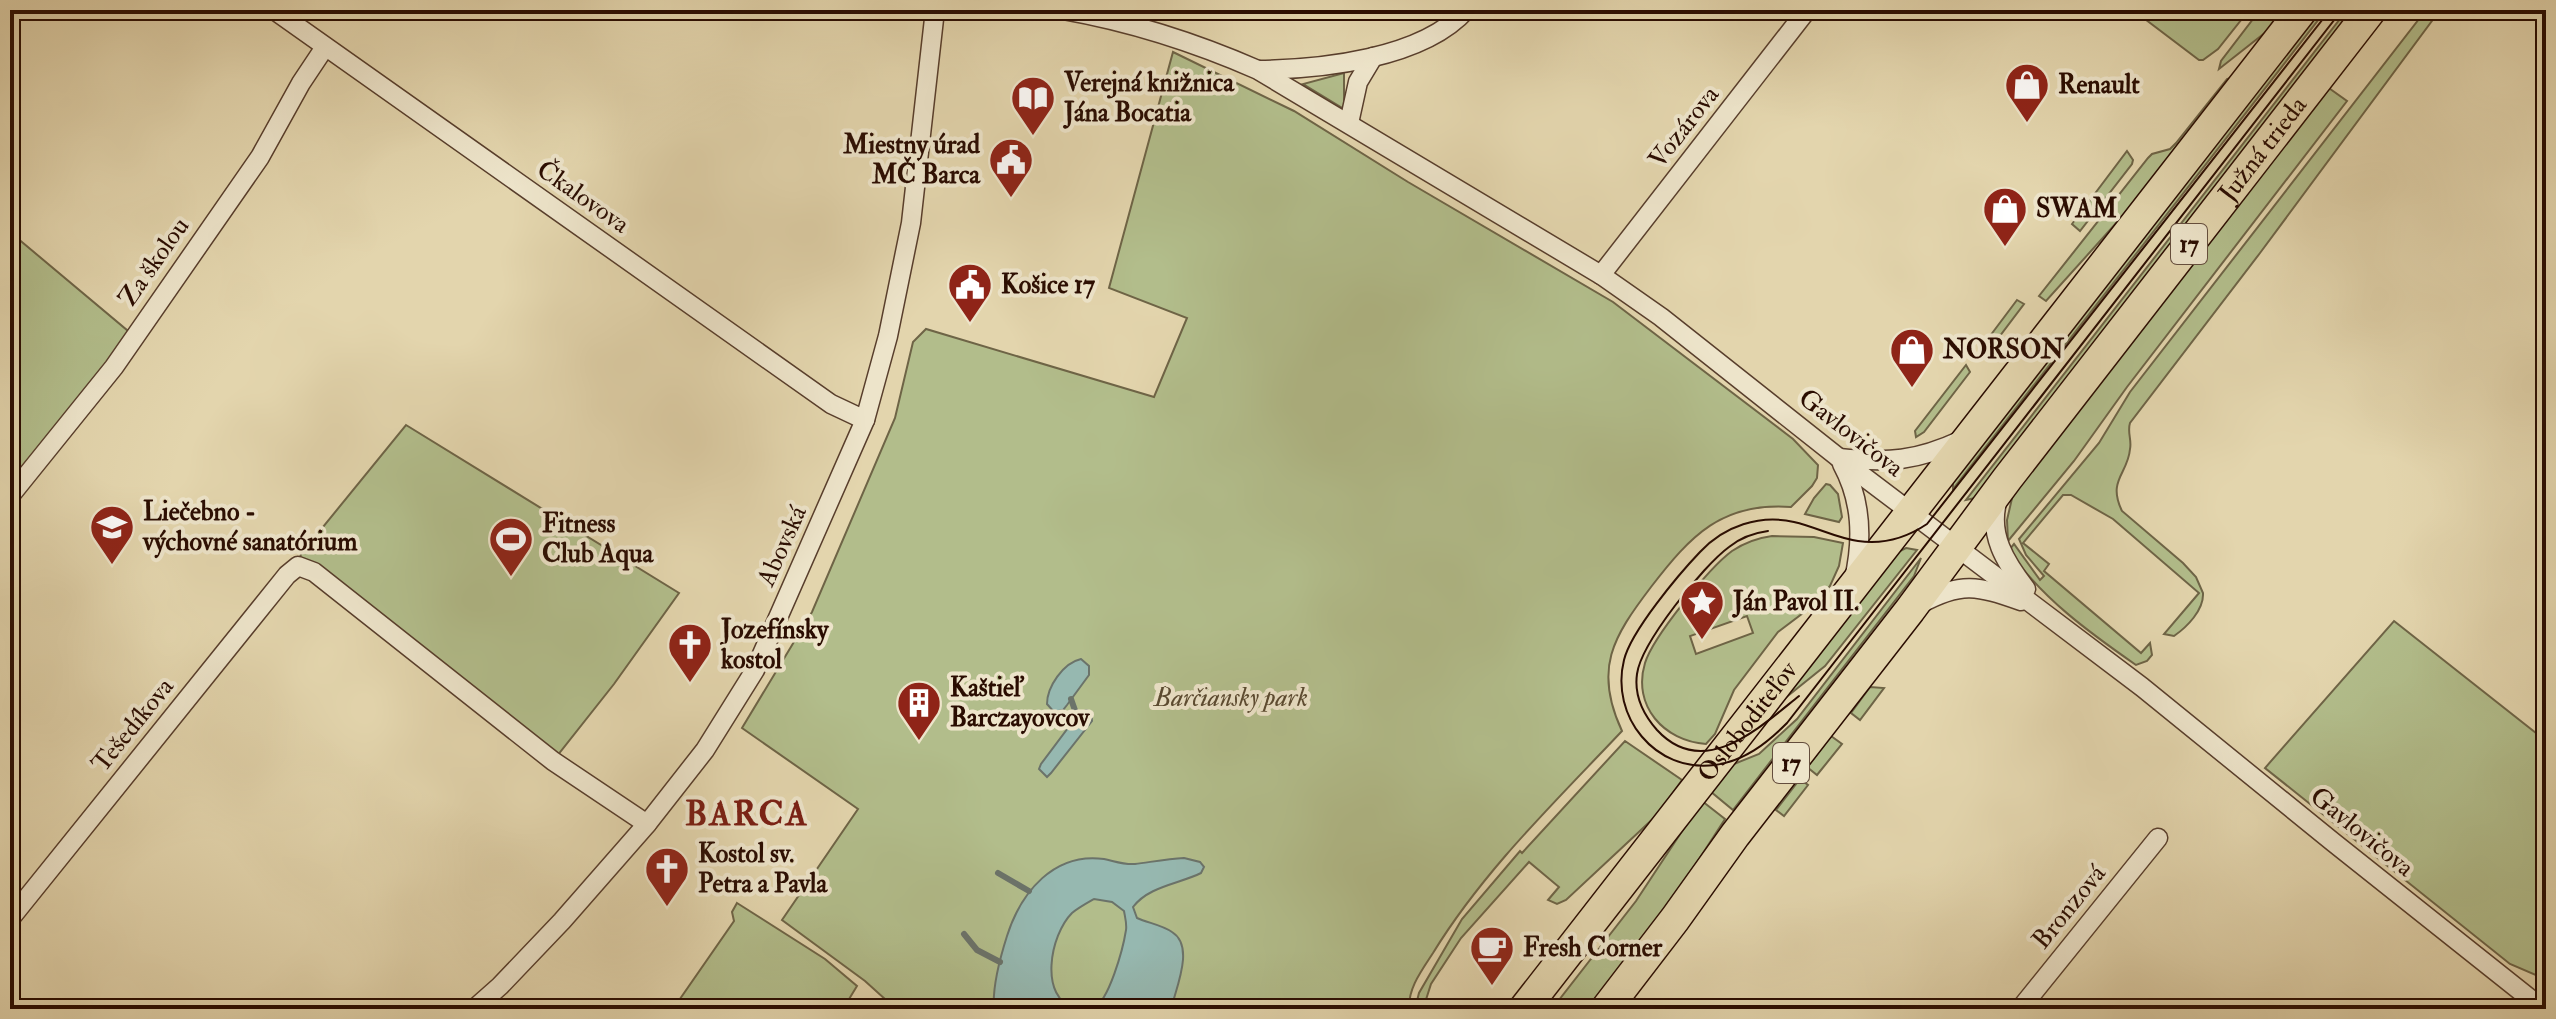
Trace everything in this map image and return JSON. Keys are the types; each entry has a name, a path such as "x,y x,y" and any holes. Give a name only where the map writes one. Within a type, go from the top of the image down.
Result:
{"main road":[{"name":"17","path":"1971,436 2302,10"},
{"name":"Južná trieda","path":"2007,479 2371,10"},
{"name":"Osloboditeľov","path":"1524,1009 1971,436"},
{"name":"17","path":"1606,1009 2007,479"}],"street":[{"name":"Čkalovova","path":"274,10 831,404 865,420"},
{"name":"Abovská","path":"474,1009 562,921 647,824 705,750 755,670 865,420 896,300 911,223 935,10"},
{"name":"Gavlovičova","path":"1063,10 1157,31 1258,70 1601,275 1685,335 1839,458 2142,687 2543,1009"},
{"path":"1258,70 1301,70 1373,57 1412,44 1448,26 1466,10"},
{"name":"Vozárova","path":"1601,275 1807,10"},
{"name":"Za školou","path":"10,496 114,367 260,157 325,47"},
{"path":"1349,123 1358,82 1373,57"},
{"path":"1839,458 1875,462 1908,460 1932,454 1971,436"},
{"path":"1839,458 1853,483 1860,520 1852,588"},
{"path":"2007,479 1996,507 1995,532 2008,565 2039,607"},
{"name":"Tešedíkova","path":"10,919 287,575 298,566 314,572 553,761 647,824"},
{"path":"1910,610 1943,593 1965,587 1985,589 2039,607"},
{"name":"Bronzová","path":"2020,1009 2158,838"}],"green space":[{"path":"2133,10 2187,10 2205,15 2221,10 2249,10 2218,49 2199,60"},
{"path":"2260,10 2285,10 2271,28 2219,69 2221,61"},
{"path":"2317,10 2326,10 1953,489 1953,481 1965,462"},
{"path":"2347,10 2356,10 1975,498 1966,500"},
{"path":"2426,10 2440,10 2130,423 2130,449 2117,484 2118,500 2122,511 2196,577 2203,599 2194,618 2174,636 2164,634 2199,593 2113,519 2071,495 2063,495 2023,543 2049,564 2044,571 2141,653 2150,643 2152,655 2147,661 2136,665 2051,599 2009,550 2014,544 2040,580 2044,576 2026,555 2019,539 2099,443 2130,392"},
{"name":"Barčiansky park","path":"1173,52 1294,111 1613,302 1793,439 1818,465 1817,478 1791,507 1746,510 1710,526 1680,552 1651,587 1626,622 1611,654 1609,689 1622,731 1475,893 1420,973 1413,987 1409,1009 896,1009 865,981 782,920 858,809 742,728 812,612 895,418 913,342 926,329 1154,397 1187,318 1109,288"},
{"path":"1344,73 1344,109 1303,84"},
{"path":"2233,77 2136,201 2046,301 2039,296 2148,158 2170,149 2227,79"},
{"path":"2326,86 2347,101 2127,387 2074,461 2008,541 2007,520 2013,494"},
{"path":"2127,151 2132,164 2080,231 2072,224"},
{"path":"10,232 134,336 10,496"},
{"path":"2017,300 2024,304 1990,349 1984,344"},
{"path":"1966,365 1970,372 1924,432 1916,437 1915,431"},
{"path":"406,425 679,593 614,684 553,761 298,566 301,554"},
{"path":"1826,484 1838,494 1842,517 1839,522 1805,514"},
{"path":"1772,536 1814,537 1843,543 1839,566 1830,586 1815,604 1778,632 1734,690 1715,734 1706,744 1677,736 1655,718 1643,693 1642,679 1650,651 1683,604 1722,560 1741,546","holes":["1747,616 1753,633 1696,654 1690,636"]},
{"path":"1906,548 1917,550 1825,666 1779,703 1898,552"},
{"path":"1921,558 1914,576 1733,810 1710,791 1729,766 1759,754 1797,719"},
{"path":"2394,621 2546,741 2546,975 2538,976 2510,964 2265,768"},
{"path":"1870,687 1884,688 1860,720 1851,713"},
{"path":"1831,736 1842,744 1817,775 1807,767"},
{"path":"1625,741 1682,780 1657,815 1566,900 1557,904 1548,900 1559,887 1529,862 1461,938 1431,984 1423,1009 1415,1009 1419,993 1462,919 1520,851 1522,853"},
{"path":"1800,779 1808,785 1784,816 1776,810"},
{"path":"1702,801 1725,819 1661,918 1590,1009 1552,1009 1636,901"},
{"path":"737,903 825,959 857,986 843,1009 673,1009 734,921 732,912"}],"water":[{"path":"1081,659 1089,666 1089,675 1063,710 1054,712 1047,704 1053,683 1068,665"},
{"path":"1086,710 1091,712 1092,721 1047,777 1039,769 1041,764 1077,716"},
{"path":"1086,858 1131,864 1184,858 1200,862 1204,867 1201,873 1147,894 1133,907 1137,918 1164,928 1179,938 1182,968 1171,1009 1093,1009 1110,985 1126,928 1124,911 1112,902 1094,899 1072,913 1064,923 1054,950 1052,980 1056,992 1064,1003 1076,1009 994,1009 995,982 1007,936 1021,904 1042,878 1070,862"}],"waterway":[{"path":"1071,699 1077,716"},
{"path":"998,873 1029,891"},
{"path":"964,934 977,950 1000,962"}],"tram line":[{"path":"2330,10 1927,524 1894,539 1868,542 1794,522 1756,521 1720,535 1691,562 1646,619 1624,660 1621,681 1624,701 1631,720 1656,750 1674,760 1693,765 1726,763 1754,750 1787,723 2342,10"},
{"path":"1768,531 1747,536 1733,544 1690,587 1661,625 1641,660 1637,674 1638,697 1657,730 1675,744 1694,751 1731,744 1767,722 1799,696"}],"place":[{"name":"Renault","path":"2027,124"},
{"name":"Verejná knižnica Jána Bocatia","path":"1033,137"},
{"name":"Miestny úrad MČ Barca","path":"1011,199"},
{"name":"SWAM","path":"2005,248"},
{"name":"Košice 17","path":"970,324"},
{"name":"NORSON","path":"1912,389"},
{"name":"Liečebno - výchovné sanatórium","path":"112,566"},
{"name":"Fitness Club Aqua","path":"511,578"},
{"name":"Ján Pavol II.","path":"1702,641"},
{"name":"Jozefínsky kostol","path":"690,684"},
{"name":"Kaštieľ Barczayovcov","path":"919,742"},
{"name":"Kostol sv. Petra a Pavla","path":"667,908"},
{"name":"Fresh Corner","path":"1492,987"}],"district":[{"name":"BARCA","path":"747,814"}]}
